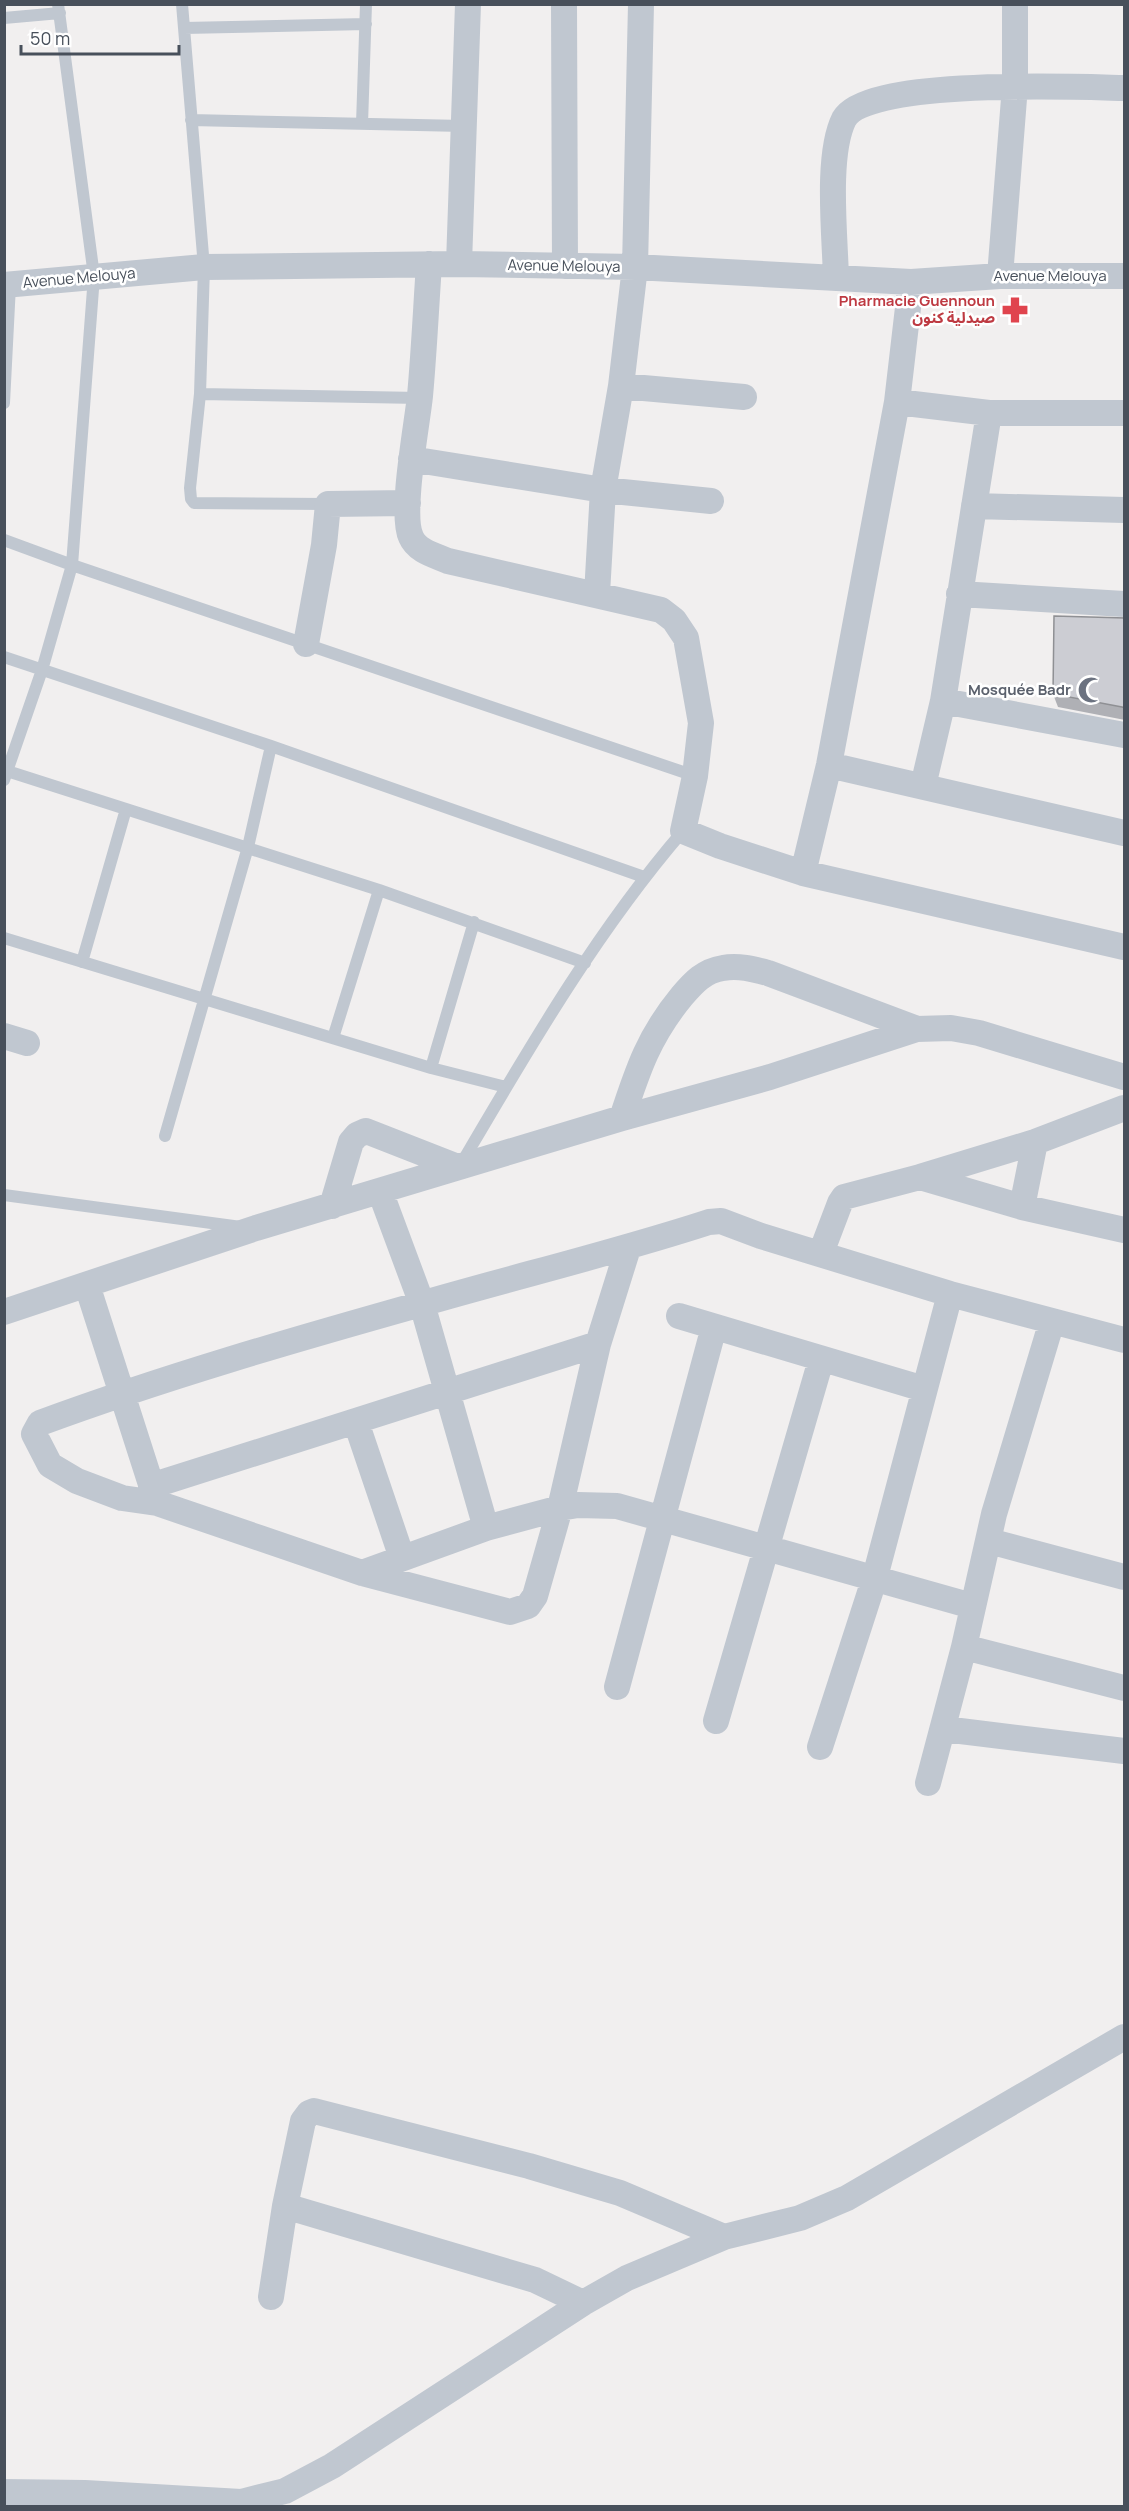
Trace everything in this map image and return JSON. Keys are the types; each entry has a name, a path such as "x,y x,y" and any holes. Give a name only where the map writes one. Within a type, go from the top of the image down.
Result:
{"street":[{"path":"459,264 468,4"},
{"path":"564,4 565,266"},
{"path":"597,594 603,490 621,386 634,267 641,4"},
{"path":"1000,276 1015,87 1015,4"},
{"path":"836,278 833,157 845,117 861,105 889,96 1015,87 1125,88"},
{"path":"429,264 420,398 411,459 408,503 408,530 411,539 427,553 448,561 661,610 674,620 686,638 701,723 695,776 683,831 720,846 803,873 1125,947"},
{"name":"Avenue Melouya","path":"8,285 204,267 429,264 634,267 911,282 1000,276 1125,276"},
{"path":"803,873 829,765 897,402 911,282"},
{"path":"621,386 744,397"},
{"path":"897,402 989,412 1125,413"},
{"path":"923,786 943,701 989,412"},
{"path":"411,459 603,490 711,501"},
{"path":"306,645 324,545 328,504 408,503"},
{"path":"974,506 1125,510"},
{"path":"959,594 1125,604"},
{"path":"943,701 1125,735"},
{"path":"829,765 1125,833"},
{"path":"622,1118 642,1058 662,1020 698,977 721,968 743,967 768,973 917,1029"},
{"path":"4,1312 256,1228 622,1118 770,1077 917,1029 951,1028 979,1033 1125,1077"},
{"path":"821,1253 844,1197 920,1177 1035,1142 1125,1108"},
{"path":"332,1206 351,1142 357,1135 366,1131 458,1167"},
{"path":"1022,1207 1035,1142"},
{"path":"920,1177 1022,1207 1125,1230"},
{"path":"380,1191 422,1304 486,1528"},
{"path":"598,1344 356,1422 154,1495 122,1498 77,1481 50,1465 34,1434 40,1423 122,1393 422,1304 628,1248 709,1222 721,1221 761,1236 950,1294 1125,1340"},
{"path":"154,1495 362,1573 510,1612 528,1606 535,1596 560,1508 598,1344 628,1248"},
{"path":"87,1285 154,1495"},
{"path":"820,1747 875,1577 950,1294"},
{"path":"679,1316 924,1389"},
{"path":"928,1783 944,1729 994,1514 1052,1321"},
{"path":"617,1687 714,1327"},
{"path":"716,1720 821,1360"},
{"path":"356,1422 402,1558"},
{"path":"362,1573 486,1528 560,1508 578,1504 617,1506 972,1606"},
{"path":"989,1541 1125,1576"},
{"path":"964,1647 1125,1688"},
{"path":"944,1729 1125,1751"},
{"path":"4,2492 85,2493 241,2502 285,2491 332,2466 583,2303 627,2278 724,2237 800,2218 847,2198 1125,2037"},
{"path":"271,2297 285,2206 303,2121 314,2110 529,2166 620,2193 724,2237"},
{"path":"285,2206 535,2280 583,2303"}],"lane":[{"path":"182,4 204,267 200,394 190,488 192,501 328,504"},
{"path":"362,124 366,4"},
{"path":"4,18 59,9 94,276 72,565 42,670 5,774 126,809 380,890 585,963"},
{"path":"184,28 366,24"},
{"path":"191,120 464,126"},
{"path":"5,400 8,285"},
{"path":"200,394 420,398"},
{"path":"4,540 695,776"},
{"path":"4,657 271,746 644,876"},
{"path":"165,1136 248,847 271,746"},
{"path":"82,962 126,809"},
{"path":"458,1167 585,963 644,876 683,831"},
{"path":"333,1038 380,890"},
{"path":"431,1068 474,922"},
{"path":"4,938 431,1068 506,1088"},
{"path":"4,1196 256,1228"}],"building":[{"name":"Mosquée Badr","path":"1054,616 1125,618 1125,708 1053,694"}],"place":[{"name":"Pharmacie Guennoun صيدلية كنون","path":"1015,310"},
{"name":"Mosquée Badr","path":"1091,690"}]}
